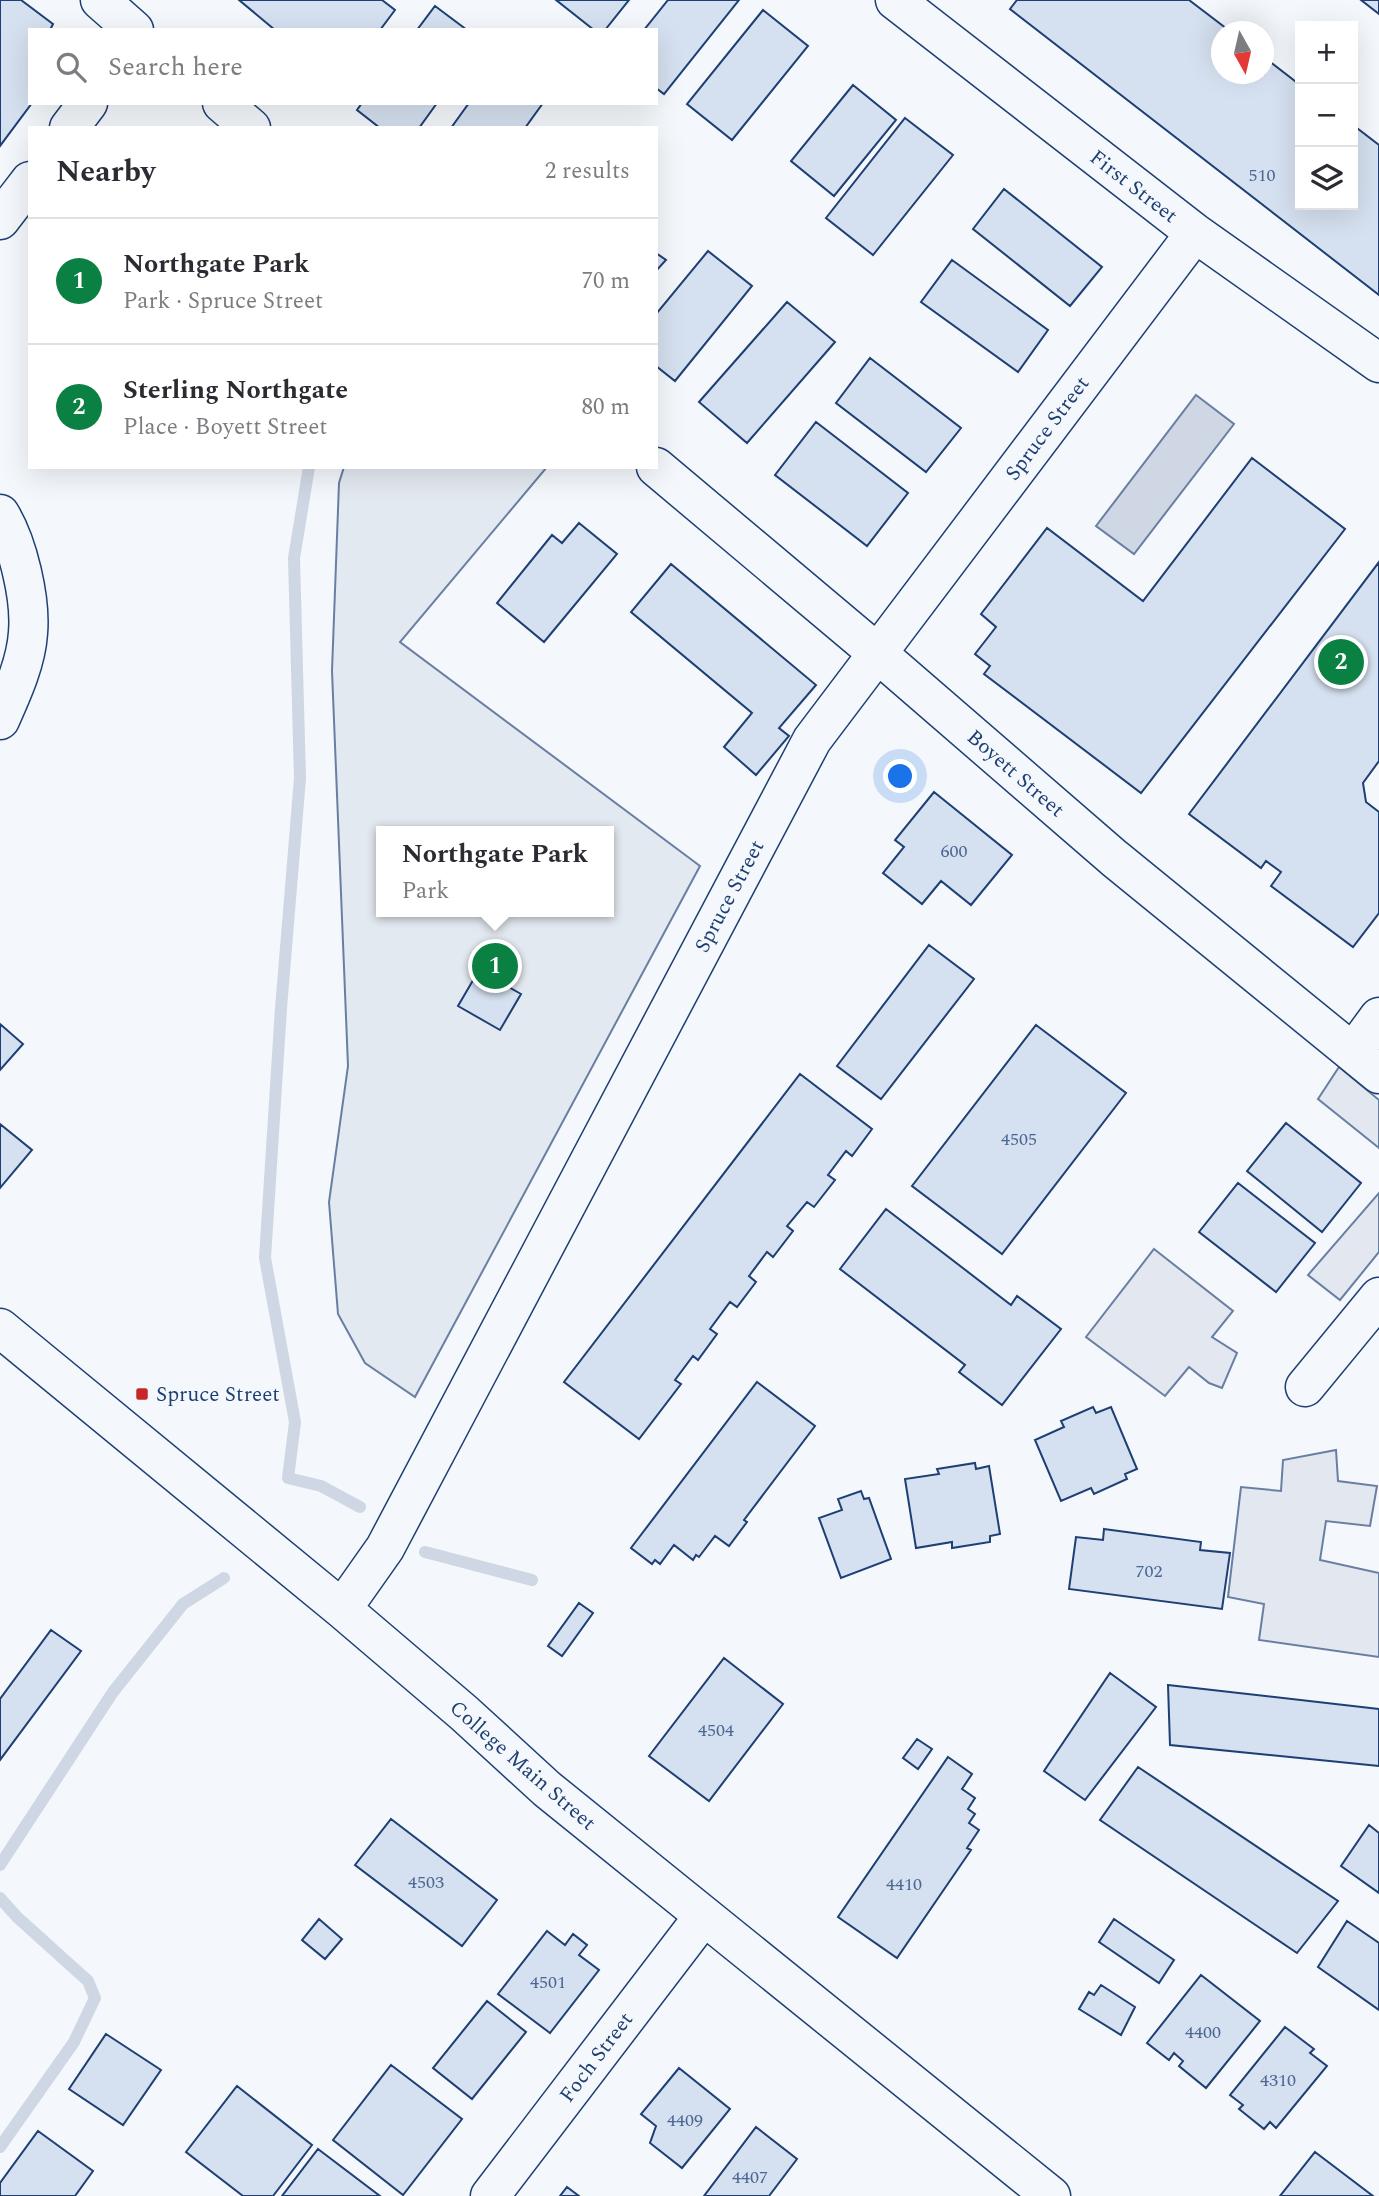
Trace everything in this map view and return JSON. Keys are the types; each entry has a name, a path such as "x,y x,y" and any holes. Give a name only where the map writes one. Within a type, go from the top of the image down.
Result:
{"street":[{"path":"100,0 132,28"},
{"name":"First Street","path":"895,0 1195,233 1379,363"},
{"path":"71,126 86,105"},
{"path":"224,105 249,126"},
{"path":"0,220 28,184"},
{"name":"Spruce Street","path":"342,1609 385,1548 812,740 1195,233"},
{"name":"Boyett Street","path":"658,469 876,652 1114,858 1366,1062"},
{"path":"0,513 7,525 24,578 28,633 15,687 0,720"},
{"path":"1366,1062 1379,1017"},
{"path":"1305,1387 1379,1297"},
{"name":"College Main Street","path":"0,1328 342,1609 464,1713 547,1789 1051,2196"},
{"name":"Foch Street","path":"490,2196 703,1917"}],"shaded area":[{"path":"1196,395 1234,424 1134,554 1096,526"},
{"path":"343,469 545,469 400,642 700,866 415,1397 365,1363 338,1314 329,1202 348,1066 332,671 339,483"},
{"path":"1339,1067 1379,1100 1379,1148 1318,1099"},
{"path":"1379,1193 1379,1252 1340,1300 1308,1275"},
{"path":"1154,1249 1233,1311 1212,1337 1237,1353 1222,1388 1209,1383 1189,1367 1165,1396 1086,1337"},
{"path":"1336,1450 1338,1481 1377,1486 1370,1526 1326,1521 1320,1560 1379,1573 1379,1657 1259,1640 1264,1604 1228,1597 1241,1487 1281,1491 1283,1460"}],"building":[{"path":"0,0 21,0 53,24 51,28 28,28 28,105 31,105 0,146"},
{"path":"239,0 382,0 395,10 382,28 273,28"},
{"path":"556,0 629,0 607,28 591,28"},
{"path":"668,0 739,0 664,94 658,90 658,28 646,28"},
{"path":"1017,0 1189,0 1217,21 1211,21 1211,84 1274,84 1274,65 1295,81 1295,210 1358,210 1358,129 1379,145 1379,295 1010,9"},
{"path":"1361,0 1379,0 1379,14"},
{"path":"435,6 464,28 418,28"},
{"path":"763,10 808,46 732,140 687,104"},
{"path":"853,85 896,120 834,196 791,161"},
{"path":"361,105 436,105 420,126 377,126 357,110"},
{"path":"468,105 542,105 526,126 452,126"},
{"path":"905,118 953,155 873,255 826,218"},
{"path":"1004,189 1102,267 1070,306 973,229"},
{"path":"708,251 752,286 675,381 658,368 658,312"},
{"path":"658,254 666,260 658,269"},
{"path":"952,260 1048,330 1018,372 921,302"},
{"path":"787,302 835,342 747,443 699,402"},
{"path":"870,358 961,428 926,472 836,403"},
{"path":"816,422 908,493 867,546 775,475"},
{"path":"1252,458 1345,529 1141,793 984,674 990,666 975,654 996,627 981,614 1047,528 1143,601"},
{"path":"579,523 617,554 544,642 497,603 552,535 562,543"},
{"path":"1379,562 1379,761 1363,783 1366,802 1379,812 1379,913 1353,947 1271,886 1281,872 1266,861 1261,868 1189,814"},
{"path":"671,564 816,685 779,728 789,736 756,775 724,747 752,713 631,612"},
{"path":"934,792 1012,855 971,905 941,881 922,904 883,873 904,847 895,840"},
{"path":"929,945 974,979 881,1099 837,1066"},
{"path":"479,970 521,994 500,1030 458,1006"},
{"path":"0,1024 23,1044 0,1070"},
{"path":"1036,1025 1126,1093 1002,1254 912,1186"},
{"path":"800,1074 872,1129 852,1156 846,1151 828,1175 835,1180 814,1207 807,1202 787,1226 793,1231 773,1257 767,1252 749,1276 756,1282 737,1307 730,1302 710,1329 717,1334 698,1360 693,1356 675,1380 681,1384 639,1439 564,1382"},
{"path":"1286,1123 1361,1183 1322,1232 1247,1171"},
{"path":"0,1124 32,1150 0,1188"},
{"path":"1238,1183 1315,1243 1276,1292 1199,1232"},
{"path":"886,1209 1011,1305 1017,1296 1061,1329 1002,1405 959,1372 965,1365 840,1269"},
{"path":"757,1382 815,1426 744,1520 747,1522 729,1546 715,1536 699,1557 696,1555 693,1560 674,1545 660,1564 655,1560 652,1564 631,1548"},
{"path":"1093,1407 1096,1413 1111,1407 1137,1469 1125,1474 1127,1479 1094,1494 1091,1488 1061,1501 1035,1440 1064,1427 1061,1421"},
{"path":"975,1463 976,1469 989,1466 1000,1534 990,1536 990,1542 952,1548 952,1542 916,1548 905,1479 939,1474 937,1469"},
{"path":"861,1491 864,1499 869,1498 891,1559 841,1578 819,1518 842,1510 838,1499"},
{"path":"1104,1529 1201,1542 1200,1550 1230,1553 1222,1609 1069,1589 1076,1537 1103,1540"},
{"path":"579,1603 593,1613 562,1656 548,1646"},
{"path":"51,1630 81,1651 0,1760 0,1699"},
{"path":"724,1658 783,1704 709,1801 649,1756"},
{"path":"1110,1673 1156,1707 1085,1800 1044,1771"},
{"path":"1168,1685 1379,1709 1379,1766 1170,1745"},
{"path":"917,1739 932,1749 918,1769 903,1758"},
{"path":"948,1757 972,1774 962,1789 975,1798 968,1809 975,1814 969,1823 979,1830 967,1848 971,1850 897,1958 838,1917"},
{"path":"1138,1767 1338,1901 1297,1953 1100,1820"},
{"path":"391,1819 497,1900 462,1946 355,1865"},
{"path":"1369,1825 1379,1833 1379,1893 1341,1866"},
{"path":"319,1919 342,1939 325,1959 302,1940"},
{"path":"1114,1919 1174,1960 1159,1983 1099,1942"},
{"path":"1347,1921 1379,1943 1379,2010 1318,1967"},
{"path":"547,1931 565,1945 573,1934 587,1945 579,1955 599,1970 550,2033 498,1994"},
{"path":"1201,1975 1260,2021 1206,2088 1179,2066 1183,2061 1174,2053 1169,2060 1147,2043"},
{"path":"1101,1985 1135,2007 1121,2035 1079,2009 1089,1992 1094,1995"},
{"path":"487,2001 526,2032 472,2099 433,2068"},
{"path":"1285,2027 1314,2049 1310,2053 1327,2066 1276,2128 1270,2122 1264,2129 1239,2109 1243,2105 1230,2095"},
{"path":"106,2034 161,2070 123,2125 69,2089"},
{"path":"391,2065 462,2119 403,2195 333,2140"},
{"path":"679,2068 730,2109 682,2168 650,2143 656,2126 641,2114"},
{"path":"237,2086 312,2145 273,2196 243,2196 186,2152"},
{"path":"756,2127 797,2159 769,2196 704,2196"},
{"path":"38,2131 93,2171 75,2196 0,2196 0,2183"},
{"path":"318,2149 380,2196 282,2196"},
{"path":"1315,2152 1373,2196 1280,2196"},
{"path":"567,2187 579,2196 560,2196"}],"waterway":[{"path":"309,469 294,558 300,778 281,1008 265,1258 295,1422 288,1478 321,1486 360,1507"},
{"path":"425,1552 532,1580"},
{"path":"0,1865 113,1692 183,1604 224,1578"},
{"path":"0,1898 17,1917 88,1981 95,1998 74,2042 0,2147"}],"place":[{"name":"Sterling Northgate","path":"1341,662"},
{"name":"Northgate Park","path":"495,966"},
{"name":"Spruce Street","path":"142,1394"}]}
